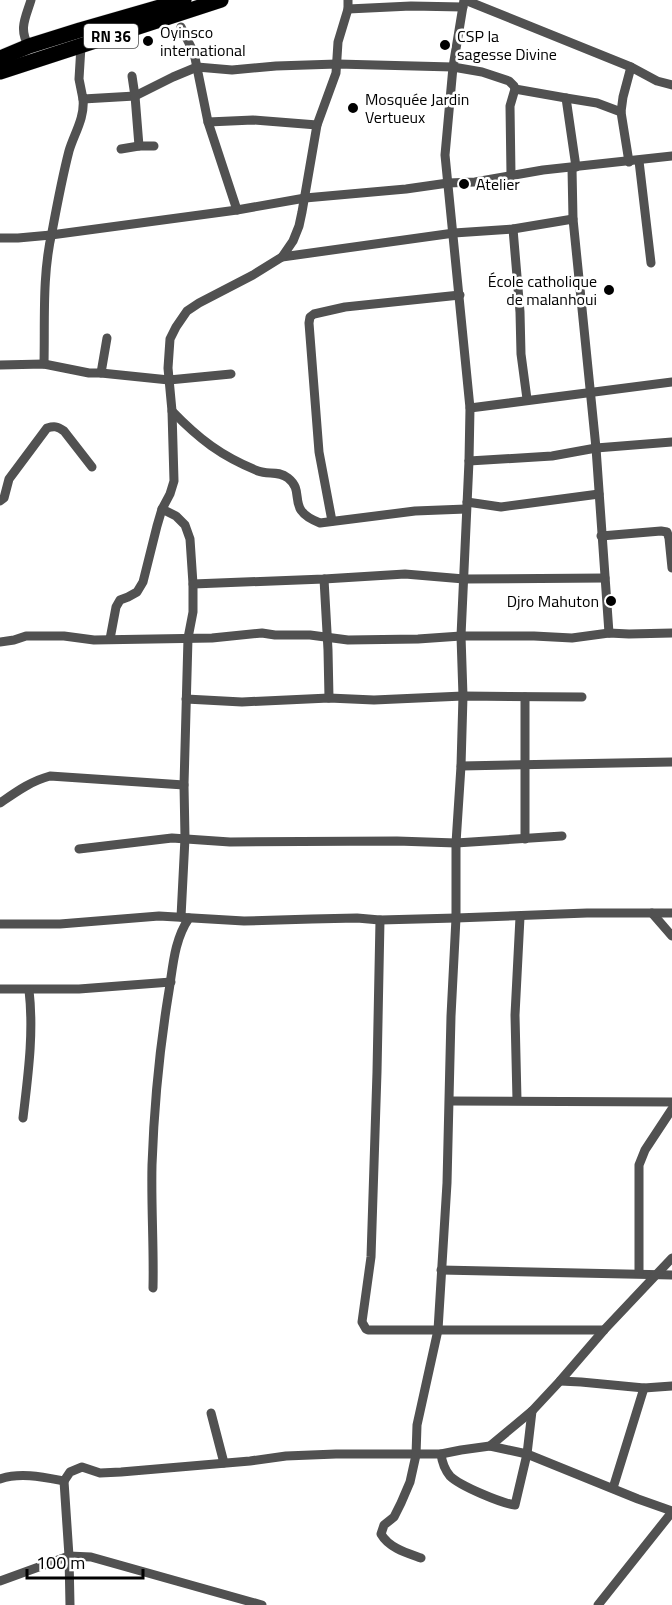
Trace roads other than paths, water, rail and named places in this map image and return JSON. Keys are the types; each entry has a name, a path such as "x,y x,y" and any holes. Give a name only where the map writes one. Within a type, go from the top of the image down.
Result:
{"main road":[{"name":"RN 36","path":"0,58 29,46 183,0"},
{"name":"RN 36","path":"0,72 221,0"}],"street":[{"path":"29,46 24,39 23,31 31,0"},
{"path":"421,1558 384,1541 381,1534 384,1526 394,1517 401,1503 410,1482 416,1455 417,1425 438,1330 447,1183 456,918 456,843 464,696 461,636 470,408 445,155 453,67 464,2"},
{"path":"110,639 116,607 120,600 137,592 143,582 162,509 174,481 168,368 170,339 187,311 282,257 293,241 299,226 317,125 336,74 338,42 348,4 411,6 464,2 631,67 657,81 672,85"},
{"path":"181,27 194,53 208,122 237,210"},
{"path":"44,364 45,302 51,235 69,150 83,114 79,79 81,46"},
{"path":"83,99 135,96 197,68 232,70 337,64 453,67 482,72 508,81 515,89 597,103 621,112"},
{"path":"631,67 621,112 634,161 651,263"},
{"path":"132,76 139,146"},
{"path":"511,175 510,106 515,89"},
{"path":"566,98 574,168 573,219 596,448 609,633"},
{"path":"208,122 253,120 317,125"},
{"path":"121,149 154,146"},
{"path":"0,238 51,235 237,210 304,198 485,181 543,170 672,156"},
{"path":"282,257 454,233 513,229 573,219"},
{"path":"513,229 521,354 527,399"},
{"path":"332,521 319,452 310,317 345,307 460,296"},
{"path":"102,373 107,338"},
{"path":"0,365 44,364 76,371 169,380 231,374"},
{"path":"470,408 672,382"},
{"path":"172,411 195,434 219,453 263,473 274,472 288,477 293,482 298,507 308,518 320,523 466,505 501,507 599,494"},
{"path":"0,501 4,498 4,477 47,428 58,426 64,431 92,467"},
{"path":"469,461 552,456 596,448 672,442"},
{"path":"153,1288 154,1118 161,1041 174,954 185,918 186,699 188,638 193,612 190,539 185,525 176,516 162,509"},
{"path":"602,536 649,531 667,532 672,568"},
{"path":"193,584 405,574 464,579 605,578"},
{"path":"324,579 329,698"},
{"path":"0,642 26,636 64,636 94,640 235,637 248,633 348,640 461,636 572,638 609,633 672,633"},
{"path":"186,699 242,702 464,696 582,697"},
{"path":"525,697 525,839"},
{"path":"461,766 672,762"},
{"path":"0,803 32,782 50,776 184,785"},
{"path":"79,849 185,838 230,842 456,843 562,837"},
{"path":"652,913 672,936"},
{"path":"0,924 60,924 159,916 244,921 672,913"},
{"path":"517,1100 515,1015 520,917"},
{"path":"380,920 371,1257 362,1322 368,1330 604,1330"},
{"path":"0,989 78,989 171,982"},
{"path":"23,1118 31,1045 29,990"},
{"path":"450,1101 672,1102"},
{"path":"639,1273 639,1165 645,1150 672,1109"},
{"path":"490,1446 532,1411 672,1258"},
{"path":"441,1270 672,1275"},
{"path":"560,1381 644,1389 672,1386"},
{"path":"613,1488 644,1389"},
{"path":"441,1454 443,1464 450,1476 478,1492 515,1505 527,1454 532,1411"},
{"path":"211,1413 224,1463"},
{"path":"70,1605 64,1481 70,1472 82,1467 100,1473 286,1456 441,1454 490,1446 527,1454 672,1511 598,1605"},
{"path":"0,1479 10,1476 41,1476 64,1481"},
{"path":"0,1581 69,1556 91,1557 262,1605"}],"place":[{"name":"Oyinsco international","path":"148,41"},
{"name":"CSP la sagesse Divine","path":"445,45"},
{"name":"Mosquée Jardin Vertueux","path":"353,108"},
{"name":"Atelier","path":"464,184"},
{"name":"École catholique de malanhoui","path":"609,290"},
{"name":"Djro Mahuton","path":"611,601"}]}
